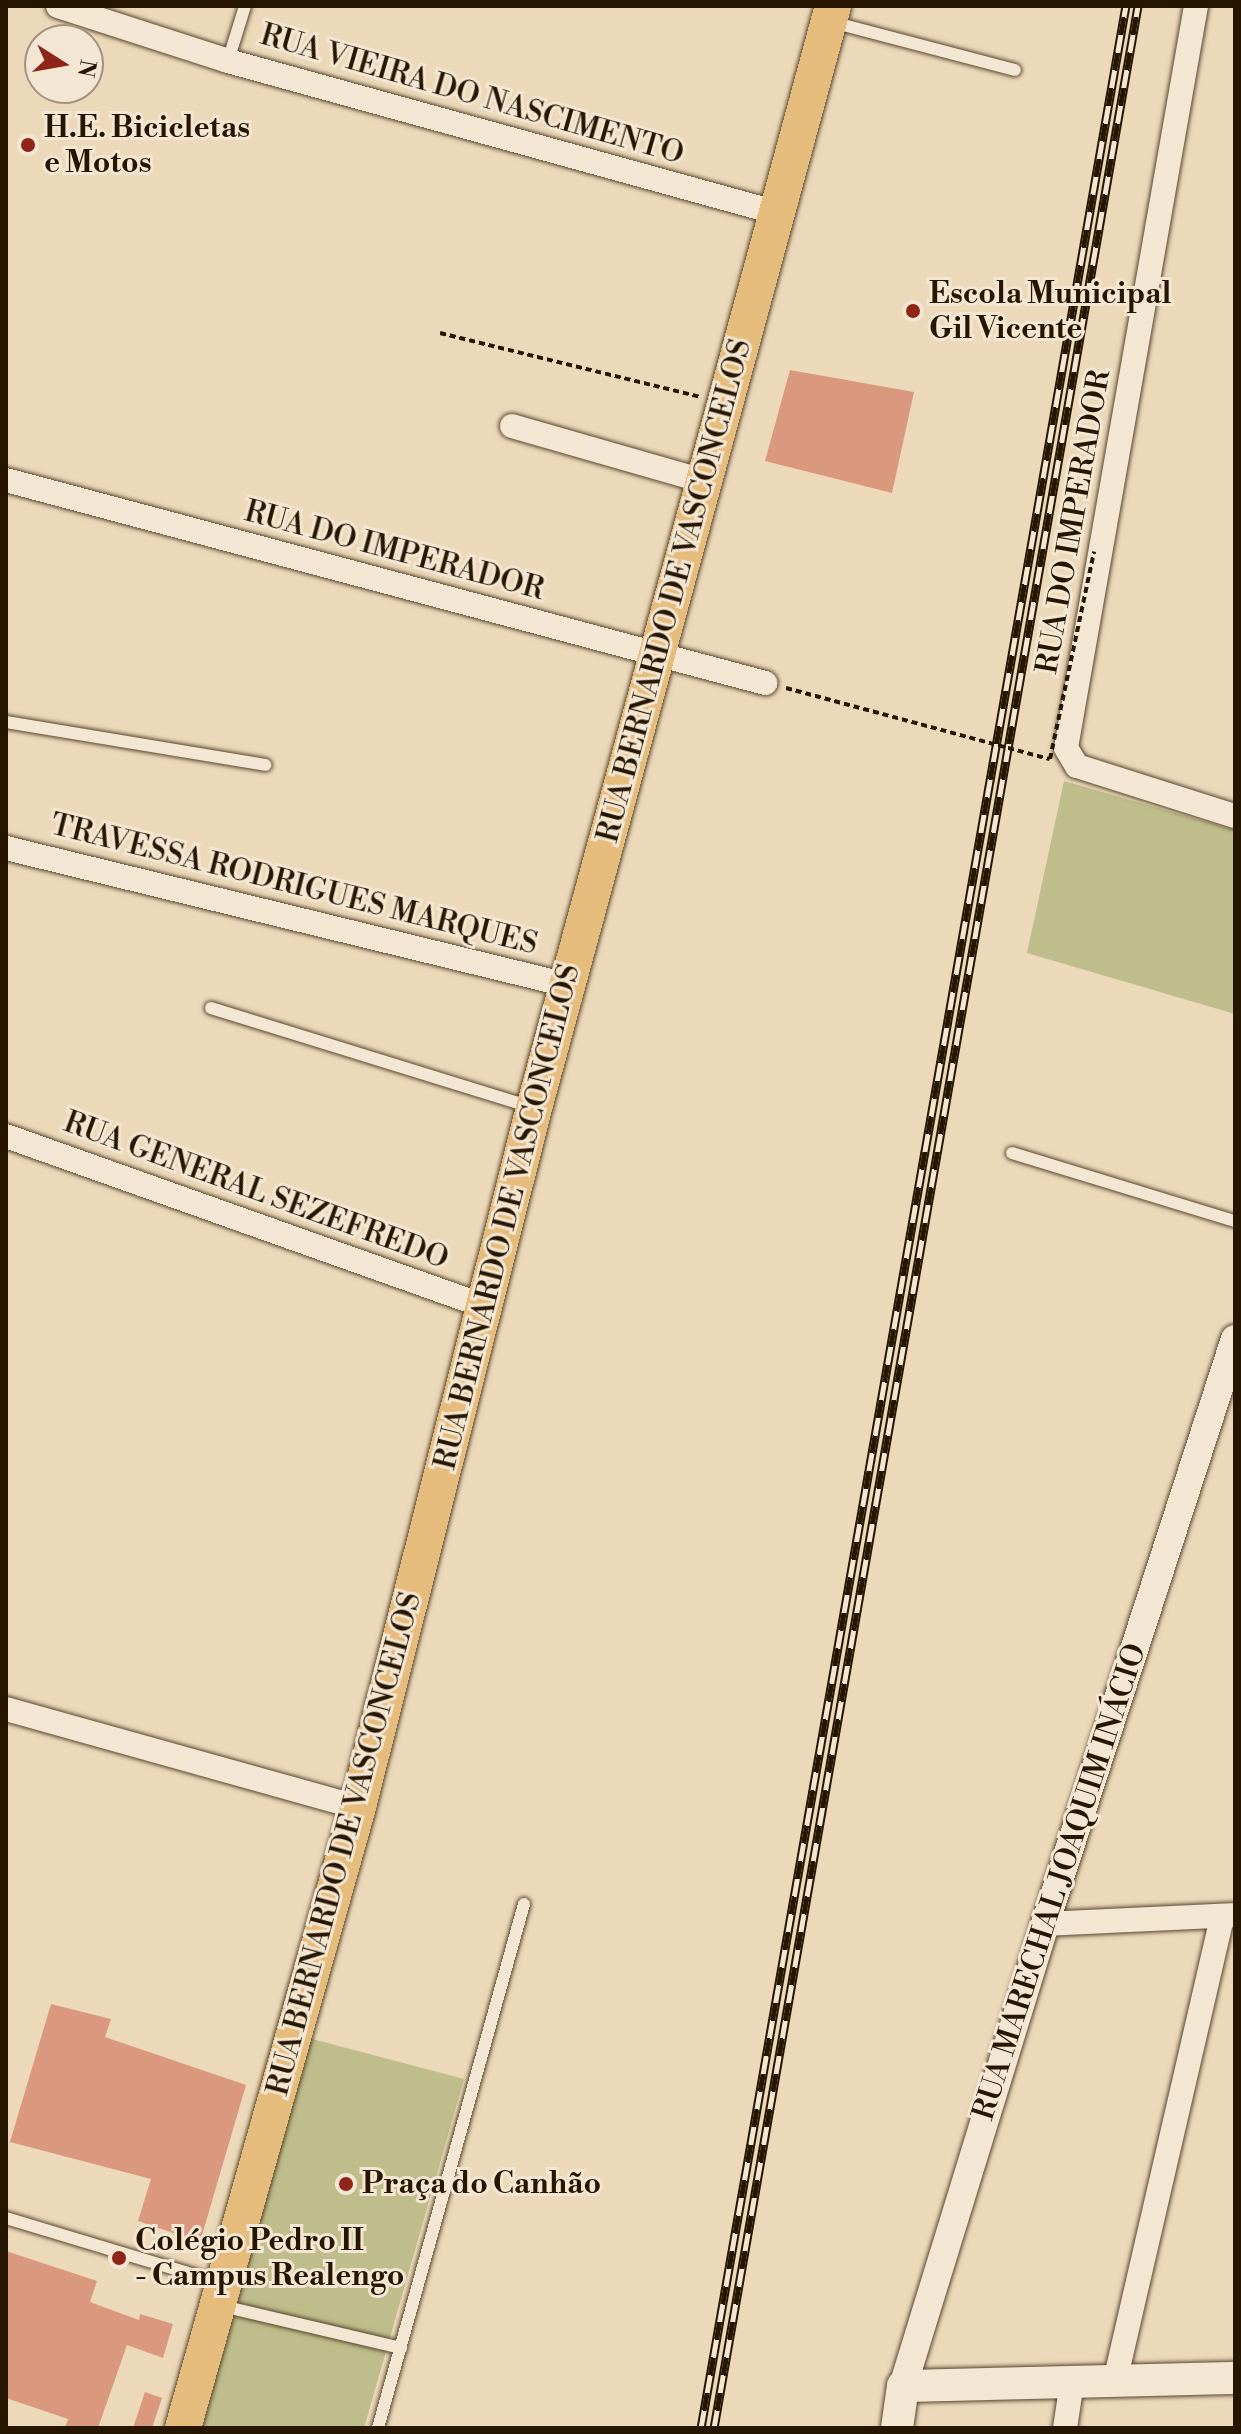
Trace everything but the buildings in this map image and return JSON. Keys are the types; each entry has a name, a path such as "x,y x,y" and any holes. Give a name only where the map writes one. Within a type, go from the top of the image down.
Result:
{"main road":[{"name":"RUA BERNARDO DE VASCONCELOS","path":"183,2428 358,1807 534,1108 831,14"},
{"path":"903,2386 1235,2378"},
{"name":"RUA MARECHAL JOAQUIM INÁCIO","path":"897,2428 903,2386"}],"street":[{"name":"RUA VIEIRA DO NASCIMENTO","path":"58,6 228,61 780,204"},
{"name":"RUA DO IMPERADOR","path":"1196,6 1066,748 1077,766 1235,816"},
{"path":"512,426 704,481"},
{"name":"RUA DO IMPERADOR","path":"6,480 775,686"},
{"name":"TRAVESSA RODRIGUES MARQUES","path":"6,848 567,985"},
{"name":"RUA GENERAL SEZEFREDO","path":"6,1136 484,1306"},
{"name":"RUA MARECHAL JOAQUIM INÁCIO","path":"903,2386 1045,1924 1235,1339"},
{"path":"6,1709 358,1807"},
{"path":"1045,1924 1228,1915 1115,2381"},
{"path":"1065,2428 1072,2382"}],"lane":[{"path":"228,61 245,6"},
{"path":"831,14 1015,70"},
{"path":"6,722 265,765"},
{"path":"211,1008 534,1108"},
{"path":"1012,1153 1235,1221"},
{"path":"378,2428 524,1904"},
{"path":"6,2218 222,2295 401,2348"}],"path":[{"path":"440,333 726,404"},
{"path":"775,686 1050,759 1094,552"}],"shaded area":[{"path":"1064,781 1235,830 1235,1014 1027,953"},
{"name":"Praça do Canhão","path":"301,2036 464,2079 364,2428 187,2428"}],"railway":[{"path":"701,2428 1126,6"},
{"path":"714,2428 1138,6"}],"place":[{"name":"H.E. Bicicletas e Motos","path":"28,145"},
{"name":"Escola Municipal Gil Vicente","path":"913,311"},
{"name":"Praça do Canhão","path":"346,2184"},
{"name":"Colégio Pedro II - Campus Realengo","path":"119,2258"}]}
